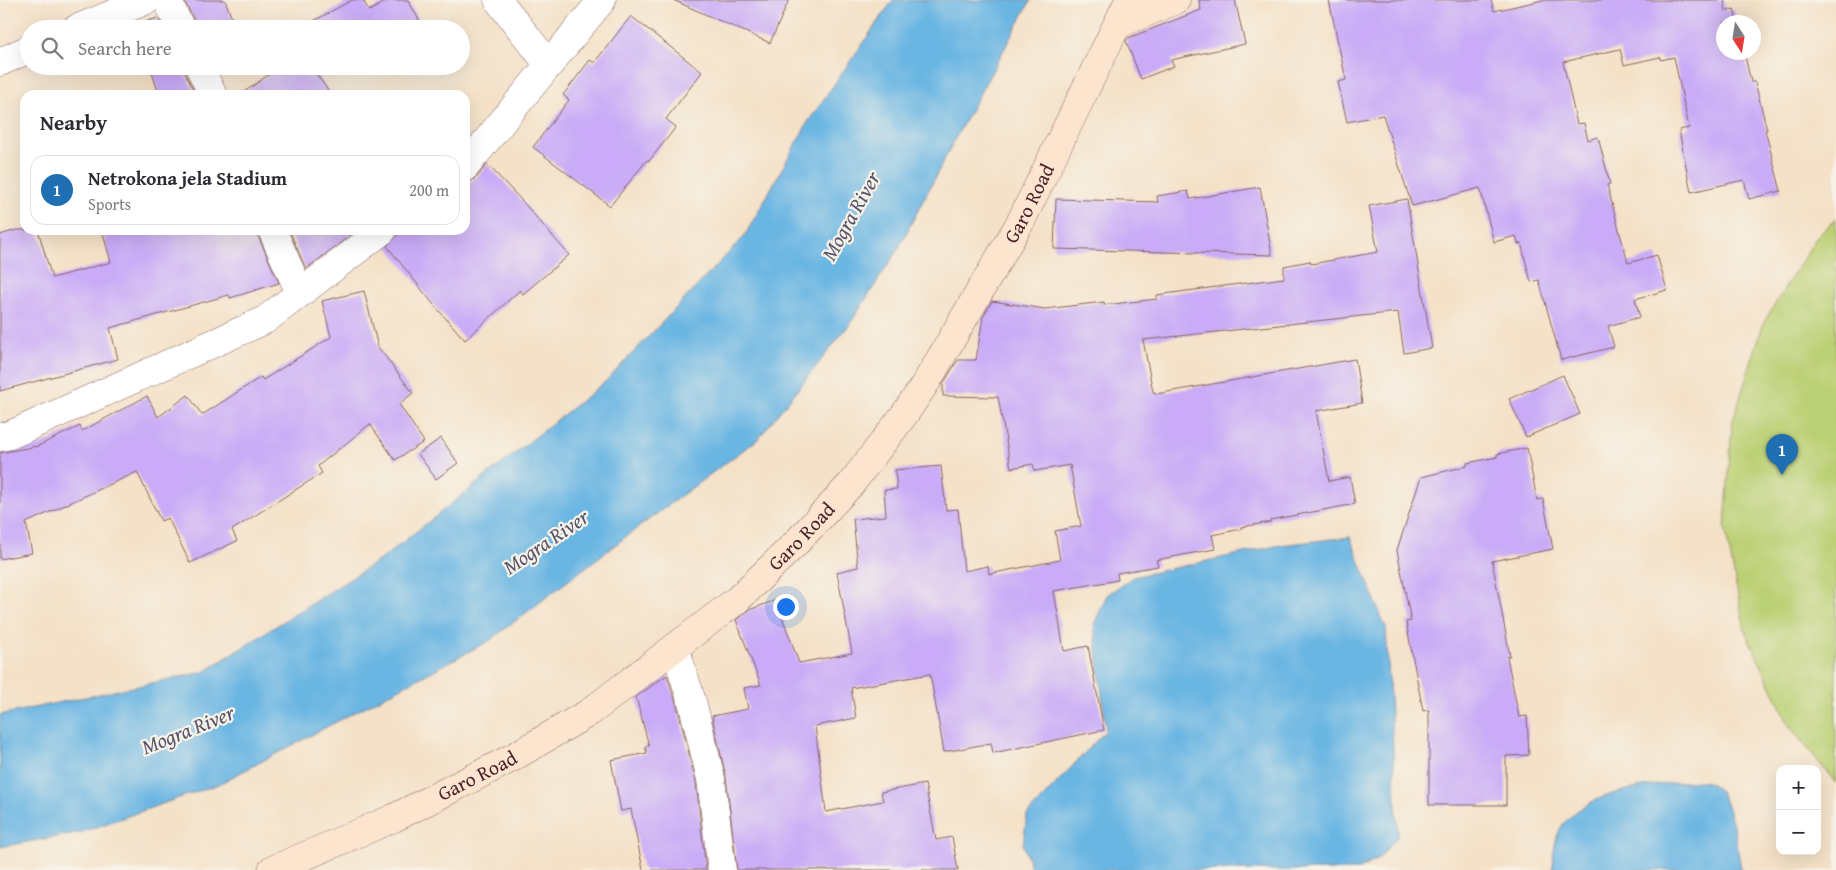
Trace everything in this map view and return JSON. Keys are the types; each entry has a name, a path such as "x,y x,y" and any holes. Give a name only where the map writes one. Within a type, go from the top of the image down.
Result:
{"street":[{"path":"98,20 147,0"},
{"path":"167,0 177,20"},
{"path":"498,0 549,65"},
{"path":"470,161 602,0"},
{"path":"1124,12 1176,0"},
{"name":"Garo Road","path":"272,870 394,818 510,759 590,712 737,600 794,545 851,484 904,415 927,381 1021,222 1124,12"},
{"path":"0,62 20,53"},
{"path":"203,75 211,90"},
{"path":"274,235 300,293"},
{"path":"0,437 10,435 265,320 376,235"},
{"path":"675,647 693,705 711,779 722,870"}],"green space":[{"path":"1836,218 1836,783 1790,727 1745,631 1725,528 1732,423 1764,322 1816,238"}],"water":[{"name":"Mogra River","path":"893,0 1031,0 957,135 897,251 849,325 758,439 489,641 219,784 82,832 0,847 0,715 204,672 383,558 606,381 744,237 808,122"},
{"path":"1350,537 1386,628 1398,836 1378,859 1358,870 1032,870 1023,845 1027,815 1106,730 1094,624 1107,595 1133,577 1281,545"},
{"path":"1684,782 1707,782 1722,795 1732,820 1741,870 1553,870 1558,832 1576,812 1590,803 1620,792"}],"building":[{"path":"184,0 225,0 233,20 194,20"},
{"path":"352,0 363,0 369,11 389,0 408,0 419,20 315,20"},
{"path":"673,0 789,0 770,43"},
{"path":"1199,0 1235,0 1245,44 1171,60 1174,66 1141,79 1126,41 1128,38 1201,10"},
{"path":"1329,0 1491,0 1494,11 1543,0 1724,0 1726,11 1734,9 1735,15 1716,15 1716,60 1746,60 1751,82 1755,82 1781,191 1749,199 1744,180 1691,192 1679,130 1689,128 1674,57 1661,60 1660,57 1624,65 1620,49 1563,62 1577,124 1584,123 1588,140 1598,137 1610,184 1607,185 1628,263 1657,255 1667,290 1635,299 1640,317 1608,326 1614,347 1561,360 1539,280 1531,282 1521,243 1518,244 1516,236 1494,242 1480,188 1412,206 1383,115 1347,122 1338,82 1346,80"},
{"path":"631,16 702,72 666,119 676,127 610,206 533,147 569,100 563,95 590,60 594,63"},
{"path":"153,75 186,75 194,90 157,90"},
{"path":"268,75 317,75 328,90 247,90"},
{"path":"487,164 569,255 523,294 520,290 465,340 434,305 387,246 397,235 470,235 470,181 477,177"},
{"path":"1260,187 1272,255 1054,249 1056,199 1158,202 1157,196 1188,191 1190,199"},
{"path":"1407,199 1432,348 1404,353 1398,312 1143,340 1153,392 1156,394 1355,359 1362,403 1316,411 1329,481 1350,477 1355,504 1270,520 1271,522 1241,527 1241,529 1212,535 1215,549 1156,560 1158,566 1117,573 1118,580 1054,591 1064,651 1088,646 1104,730 993,753 991,743 944,752 930,674 851,688 856,718 815,726 826,812 883,801 881,792 925,784 936,840 952,837 958,870 737,870 726,777 712,716 748,709 744,688 761,685 736,620 749,610 776,600 799,663 852,653 837,572 858,567 853,519 886,516 884,490 897,489 895,470 941,466 946,510 958,509 964,571 988,566 989,574 1060,560 1055,531 1081,526 1070,465 1035,471 1033,464 1011,468 998,397 943,396 943,384 958,360 976,360 983,317 992,301 1045,309 1104,302 1104,305 1157,299 1157,295 1284,278 1284,266 1310,261 1311,264 1378,252 1369,206"},
{"path":"20,230 20,235 39,235 52,278 111,262 103,235 258,235 279,283 230,298 229,295 110,328 118,359 0,391 0,235"},
{"path":"291,235 350,235 306,269"},
{"path":"364,291 378,347 413,393 399,404 424,442 395,460 370,424 318,466 322,473 232,530 237,541 190,563 168,518 161,521 137,472 26,523 32,553 0,559 0,453 38,446 80,426 82,431 147,396 158,417 188,395 202,415 261,377 263,380 331,337 322,301"},
{"path":"1563,375 1580,414 1526,437 1509,399"},
{"path":"441,438 458,463 436,479 418,454"},
{"path":"1527,448 1537,500 1543,499 1553,549 1492,561 1510,656 1507,657 1519,717 1527,716 1529,755 1506,756 1506,805 1429,805 1429,710 1423,711 1406,622 1411,621 1397,550 1421,477 1467,466 1467,463 1497,457 1497,454"},
{"path":"667,675 678,709 696,782 706,870 643,870 631,809 621,811 611,760 647,753 645,746 649,746 636,697"}],"place":[{"name":"Netrokona jela Stadium","path":"1782,475"}]}
